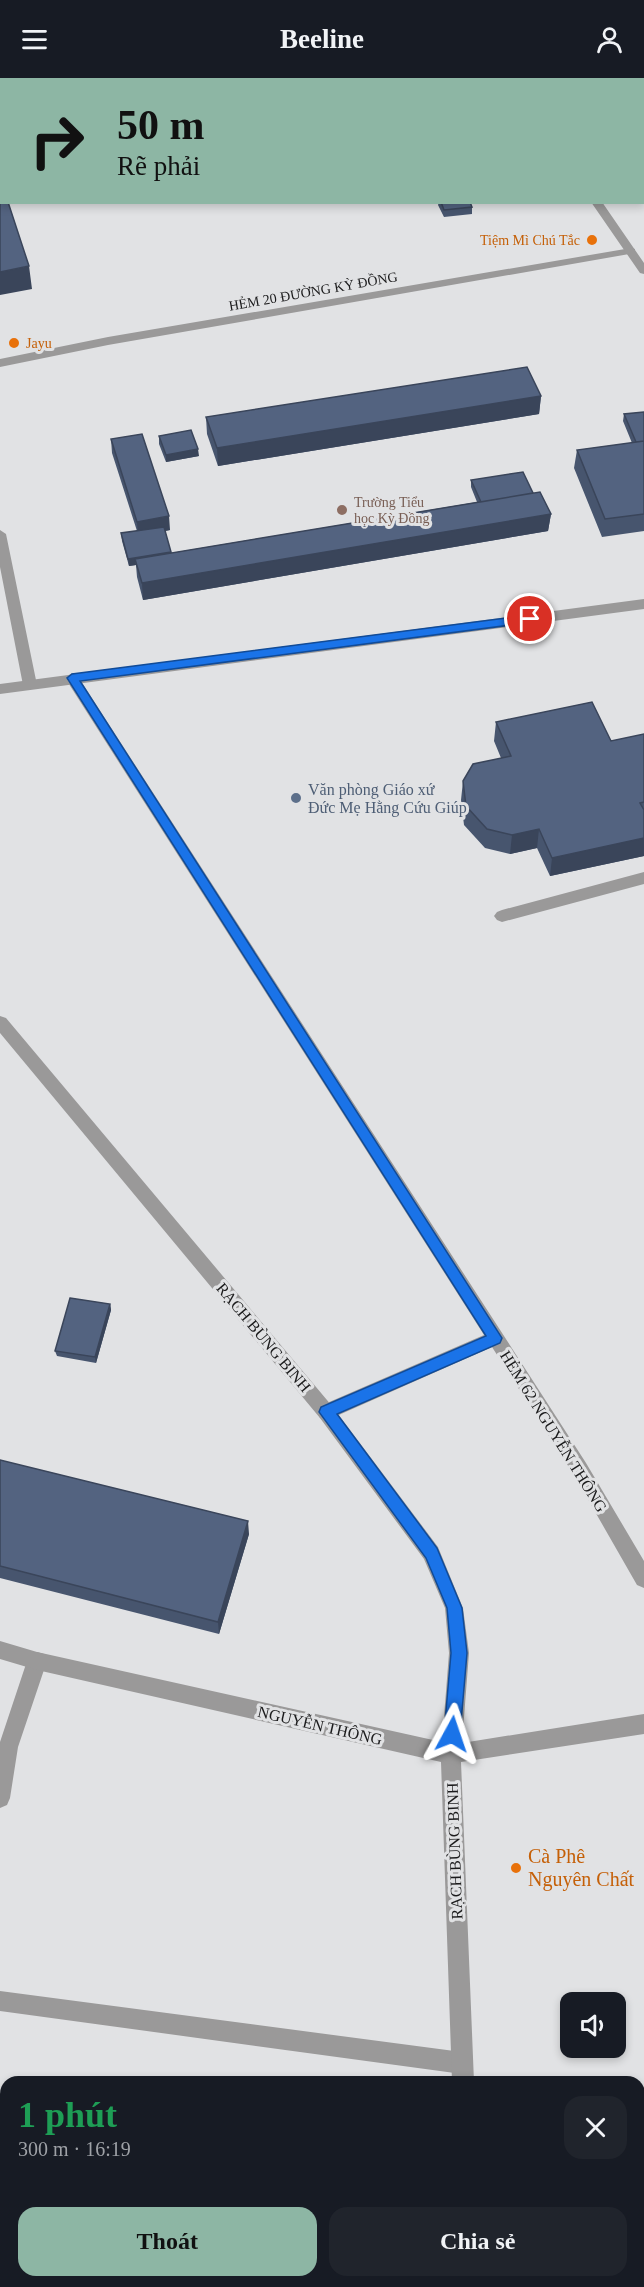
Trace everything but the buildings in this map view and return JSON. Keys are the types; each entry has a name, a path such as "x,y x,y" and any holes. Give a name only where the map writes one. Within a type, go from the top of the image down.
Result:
{"street":[{"path":"597,204 644,270"},
{"name":"HẺM 20 ĐƯỜNG KỲ ÐỒNG","path":"0,363 108,341 631,251"},
{"path":"0,534 30,685"},
{"path":"0,689 644,604"},
{"name":"HẺM 62 NGUYỄN THÔNG","path":"72,678 580,1468 644,1579"},
{"path":"502,916 644,878"},
{"name":"RẠCH BÙNG BINH","path":"0,1022 327,1412 431,1553 454,1608 459,1653 450,1754 463,2072"},
{"path":"327,1412 495,1338"},
{"name":"NGUYỄN THÔNG","path":"0,1650 37,1661 450,1754 644,1724"},
{"path":"0,1798 8,1747 37,1661"},
{"path":"0,2001 463,2072"}],"place":[{"name":"Tiệm Mì Chú Tắc","path":"592,240"},
{"name":"Jayu","path":"14,343"},
{"name":"Trường Tiểu học Kỳ Đồng","path":"342,510"},
{"name":"Văn phòng Giáo xứ Đức Mẹ Hằng Cứu Giúp","path":"296,798"},
{"name":"Cà Phê Nguyên Chất","path":"516,1868"}],"route":[{"path":"452,1734 459,1653 454,1608 431,1553 327,1412 495,1338 72,678 530,619"}]}
